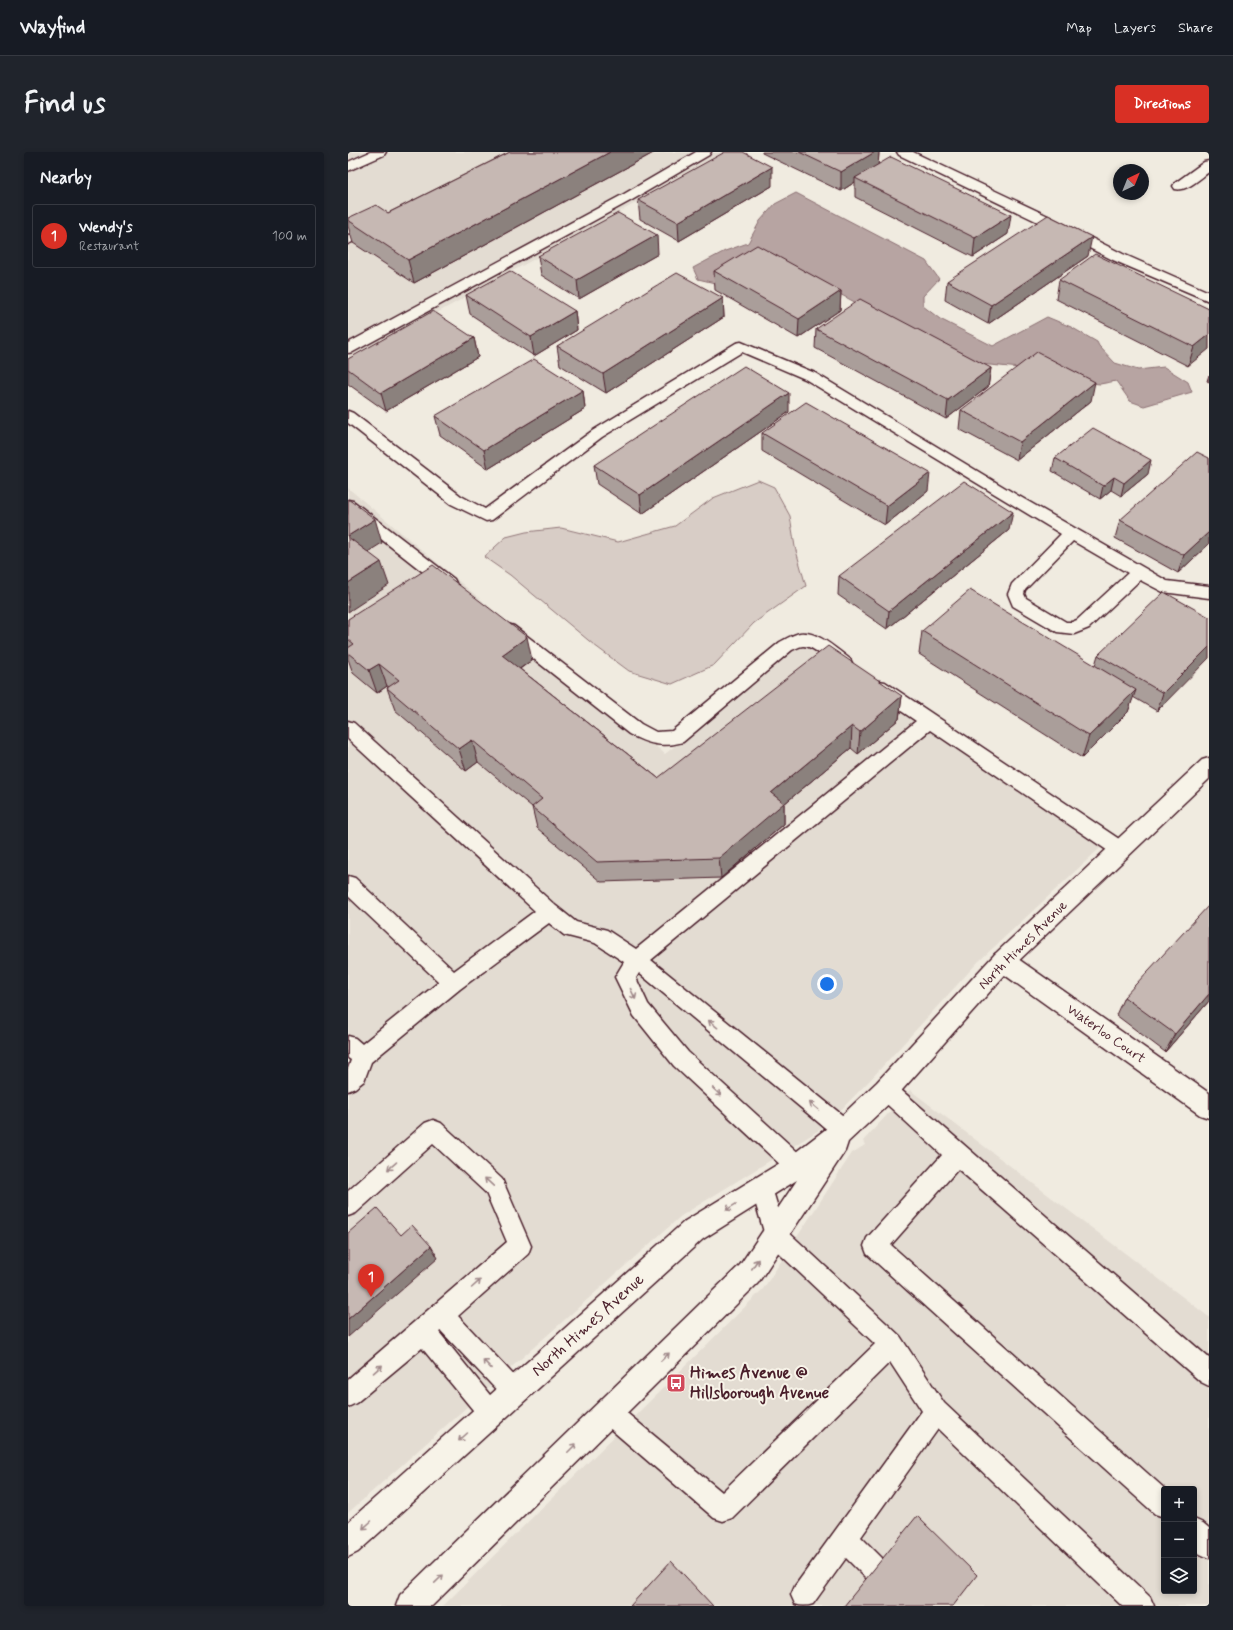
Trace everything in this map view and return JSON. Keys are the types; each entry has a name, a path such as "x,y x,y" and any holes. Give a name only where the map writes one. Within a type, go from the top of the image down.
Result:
{"street":[{"path":"1180,186 1209,165"},
{"name":"North Himes Avenue","path":"411,1606 749,1274 775,1234 804,1173 844,1130 886,1090 1004,961 1209,766"},
{"name":"Waterloo Court","path":"1004,961 1209,1107"},
{"name":"North Himes Avenue","path":"348,1542 694,1230 762,1188 804,1173"}],"lane":[{"path":"348,167 380,152"},
{"path":"348,349 628,197 705,152"},
{"path":"903,152 1041,218 1118,257 1209,297"},
{"path":"348,240 382,222"},
{"path":"348,416 456,500 486,516 597,434 741,346 810,376 1012,499 1163,586 1209,592"},
{"path":"348,506 460,593"},
{"path":"1071,533 1018,588 1016,594 1019,602 1063,628 1074,628 1082,624 1139,572"},
{"path":"498,622 635,729 652,738 664,740 678,737 786,646 802,639 814,642 1121,850"},
{"path":"804,1173 681,1059 641,1010 625,977 637,960 929,721"},
{"path":"348,728 549,912 570,929 600,936 637,960 712,1024 844,1130"},
{"path":"348,884 453,983"},
{"path":"348,1081 357,1074 355,1051 453,983 549,912"},
{"path":"886,1090 1209,1374"},
{"path":"348,1205 433,1130 494,1186 520,1246 348,1395"},
{"path":"957,1154 875,1246 1161,1502"},
{"path":"762,1188 775,1234 892,1344 936,1411 1141,1606"},
{"path":"442,1315 514,1392"},
{"path":"423,1331 490,1413"},
{"path":"608,1412 723,1509 892,1344"},
{"path":"804,1595 936,1411"},
{"path":"1197,1535 1209,1546"},
{"path":"844,1538 876,1570"}],"shaded area":[{"path":"348,152 728,152 348,362"},
{"path":"796,193 926,261 939,279 923,296 923,306 940,319 993,346 1047,317 1071,327 1097,342 1115,363 1138,370 1164,367 1188,382 1192,392 1144,406 1130,401 1116,381 1100,384 1070,381 1020,368 980,364 956,356 789,267 732,287 698,279 693,268 725,251 748,243 760,221 775,204"},
{"path":"758,480 774,487 790,516 795,547 806,586 754,623 714,665 672,684 629,671 594,645 510,575 484,557 506,537 526,532 561,528 618,542 675,526 713,498"},
{"path":"348,488 665,754 812,635 1115,834 978,962 871,1079 824,1127 681,1216 348,1513"},
{"path":"910,1090 1209,1317 1209,1606 443,1606 763,1289 852,1153 865,1145 863,1141"}],"building":[{"path":"510,152 610,152 408,260 348,220 348,218 376,205 388,213"},
{"path":"725,152 743,152 772,167 678,222 638,200"},
{"path":"799,152 875,152 841,172"},
{"path":"891,157 1011,215 975,238 855,178"},
{"path":"618,213 657,235 577,280 538,256"},
{"path":"1048,215 1092,237 991,305 947,281"},
{"path":"757,245 841,291 799,319 714,271"},
{"path":"1095,254 1209,309 1209,335 1194,347 1059,280"},
{"path":"510,271 575,311 531,337 466,295"},
{"path":"677,273 723,298 603,374 557,346"},
{"path":"860,299 991,368 948,400 816,329"},
{"path":"433,311 474,338 381,393 348,369 348,359"},
{"path":"1037,352 1095,382 1020,442 961,410"},
{"path":"534,359 583,390 484,450 435,416"},
{"path":"744,366 789,393 640,495 594,465"},
{"path":"806,402 930,473 887,506 762,433"},
{"path":"1093,428 1151,460 1124,483 1114,477 1103,486 1055,458"},
{"path":"1197,452 1209,458 1209,532 1184,555 1120,520"},
{"path":"964,481 1013,512 889,611 839,576"},
{"path":"348,499 375,519 348,536"},
{"path":"348,537 381,562 348,583"},
{"path":"433,565 527,637 502,655 658,778 828,646 902,696 860,732 852,726 771,793 784,803 719,858 597,862 532,807 542,799 472,740 459,749 387,688 399,680 379,664 369,670 348,653 348,648 354,644 348,639 348,619"},
{"path":"970,590 1136,690 1089,736 922,631"},
{"path":"1164,592 1209,617 1209,647 1163,693 1098,655"},
{"path":"1209,905 1209,994 1175,1034 1124,997"},
{"path":"377,1208 401,1235 412,1225 431,1246 348,1319 348,1233"},
{"path":"917,1516 977,1575 953,1606 844,1606"},
{"path":"671,1561 713,1606 630,1606"}],"place":[{"name":"Wendy's","path":"371,1297"},
{"name":"Himes Avenue @ Hillsborough Avenue","path":"676,1383"}]}
